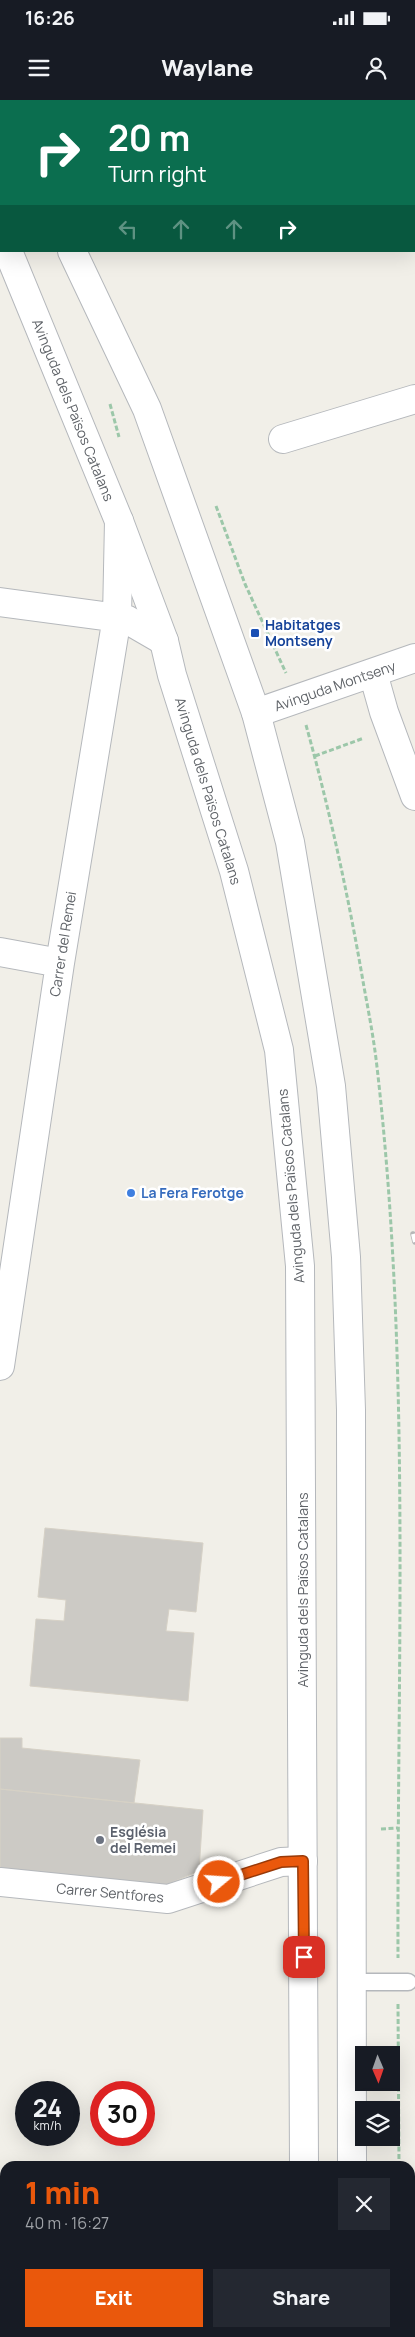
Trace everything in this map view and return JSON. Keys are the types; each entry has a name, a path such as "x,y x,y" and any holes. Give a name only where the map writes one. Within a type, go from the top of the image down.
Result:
{"street":[{"name":"Avinguda dels Països Catalans","path":"8,252 119,522 164,641 172,675 234,871 279,1050 300,1266 304,2161"},
{"path":"72,252 148,409 256,713 290,842 332,1086 346,1257 351,1410 352,2161"},
{"path":"283,439 415,399"},
{"name":"Carrer del Remei","path":"0,1366 8,1248 60,963 117,617 119,522"},
{"path":"0,602 126,619 164,641"},
{"name":"Avinguda Montseny","path":"256,713 415,658"},
{"path":"372,673 415,796"},
{"path":"0,952 60,963"},
{"name":"Carrer Sentfores","path":"0,1882 168,1899 281,1862 303,1861"}],"lane":[{"path":"352,1982 408,1982"}],"path":[{"path":"315,756 391,729"}],"building":[{"path":"45,1528 203,1543 196,1612 169,1609 166,1631 194,1633 188,1701 30,1686 36,1619 64,1621 66,1600 38,1597"},
{"path":"0,1738 22,1738 22,1748 140,1760 134,1803 0,1789"},
{"name":"Església del Remei","path":"0,1789 203,1810 199,1871 161,1887 0,1875"}],"railway":[{"path":"413,1234 415,1242"}],"place":[{"name":"Habitatges Montseny","path":"255,633"},
{"name":"La Fera Ferotge","path":"131,1193"},
{"name":"Església del Remei","path":"100,1840"}],"route":[{"path":"219,1882 281,1862 303,1861 304,1957"}]}
